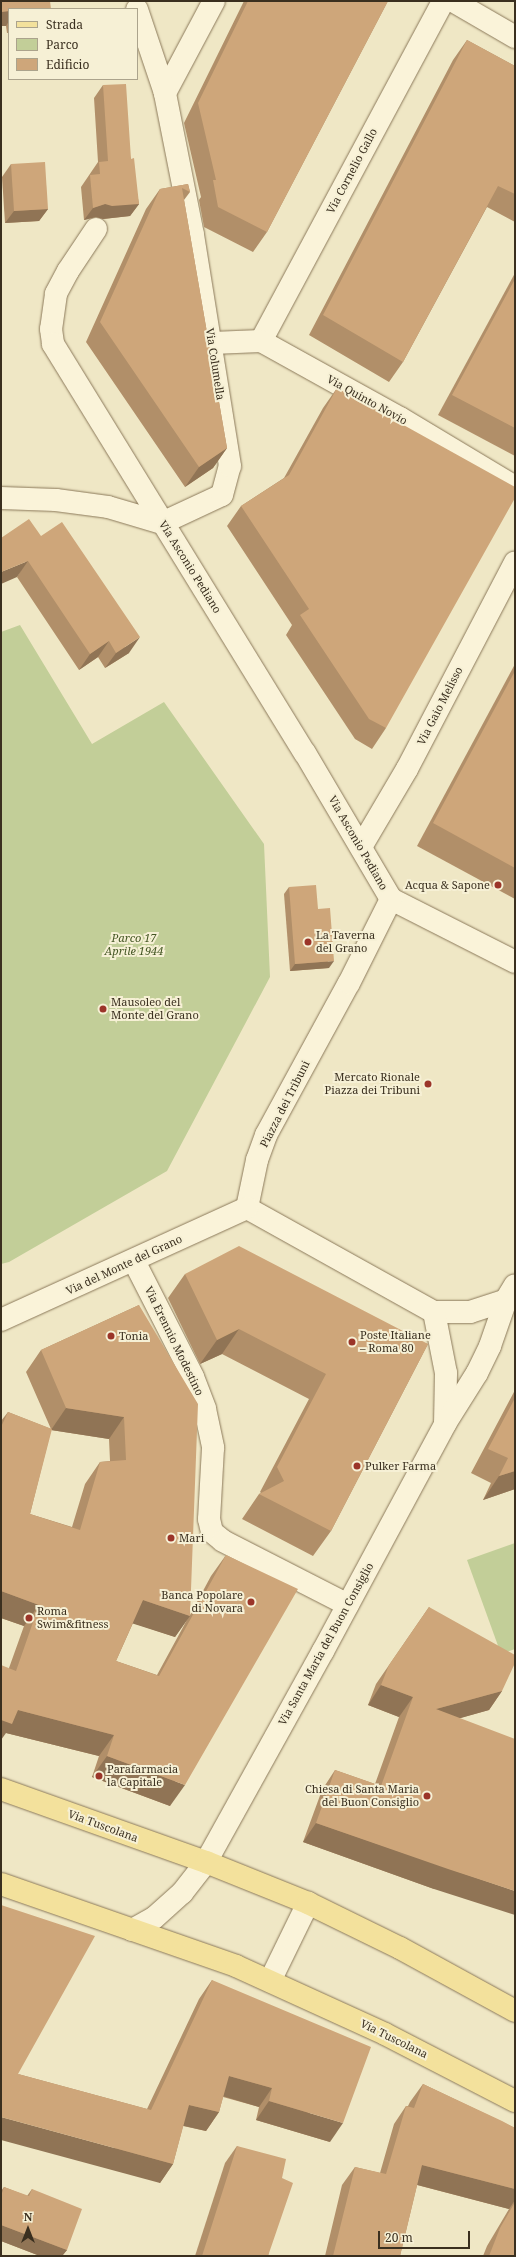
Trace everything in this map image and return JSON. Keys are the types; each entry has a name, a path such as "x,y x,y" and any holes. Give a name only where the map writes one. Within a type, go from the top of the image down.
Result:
{"main road":[{"name":"Via Tuscolana","path":"1,1789 206,1862 308,1903 400,1948 515,2011"},
{"name":"Via Tuscolana","path":"1,1884 236,1966 385,2034 515,2101"}],"street":[{"path":"165,93 214,1"},
{"name":"Via Cornelio Gallo","path":"261,341 443,1"},
{"path":"453,1 515,37"},
{"name":"Via Columella","path":"138,12 165,93 193,235 212,343 230,466 222,495 162,523"},
{"name":"Via Asconio Pediano","path":"96,229 68,271 56,294 50,330 53,344 162,523 306,753 391,899"},
{"path":"212,343 261,341"},
{"name":"Via Quinto Novio","path":"261,341 400,418 515,487"},
{"path":"1,498 56,500 108,507 162,523"},
{"name":"Via Gaio Melisso","path":"361,847 407,769 515,562"},
{"path":"391,899 515,962"},
{"name":"Piazza dei Tribuni","path":"247,1208 257,1160 266,1136 349,982 391,899"},
{"path":"247,1208 434,1312 470,1312 511,1293"},
{"name":"Via del Monte del Grano","path":"1,1320 134,1261 247,1208"},
{"name":"Via Erennio Modestino","path":"134,1261 193,1377 207,1414 213,1448 209,1519 212,1532 223,1541 348,1605"},
{"name":"Via Santa Maria del Buon Consiglio","path":"206,1862 348,1605 445,1424 477,1373 490,1346 511,1293"},
{"name":"Via Santa Maria del Buon Consiglio","path":"434,1312 446,1373 445,1424"},
{"path":"132,1930 154,1918 182,1893 206,1862"},
{"path":"270,1981 308,1903"}],"green space":[{"name":"Parco 17 Aprile 1944","path":"20,625 92,744 164,702 264,844 270,977 167,1171 9,1262 1,1264 1,632"},
{"path":"515,1543 515,1649 501,1654 467,1560"}],"building":[{"path":"1,1 50,1 51,8 8,8 8,11 1,12"},
{"path":"248,1 388,1 267,232 218,207 213,180 216,180 198,103"},
{"path":"467,40 515,66 515,194 498,186 403,362 323,315"},
{"path":"126,84 131,159 134,158 139,204 112,206 105,204 93,208 90,175 100,174 99,162 108,161 103,85"},
{"path":"45,162 48,209 14,211 11,164"},
{"path":"188,184 190,192 182,188 227,448 199,467 100,322 160,189"},
{"path":"515,279 515,428 452,395"},
{"path":"337,388 515,487 515,498 386,728 369,719 300,615 309,609 241,506 289,475"},
{"path":"29,519 41,536 62,522 140,637 116,653 109,641 90,654 28,561 1,572 1,538"},
{"path":"515,671 515,868 433,823"},
{"name":"La Taverna del Grano","path":"316,885 318,909 330,908 334,961 295,964 289,887"},
{"path":"239,1246 428,1344 331,1531 259,1494 284,1481 277,1467 326,1374 239,1329 217,1340 185,1274"},
{"path":"139,1305 198,1404 190,1616 143,1600 116,1661 159,1676 226,1555 298,1589 185,1785 107,1756 114,1735 18,1710 12,1724 1,1720 1,1665 16,1671 39,1605 1,1591 1,1427 8,1412 52,1429 30,1514 80,1530 100,1462 126,1460 124,1417 66,1408 41,1350"},
{"path":"515,1398 515,1471 499,1476 508,1458 488,1449"},
{"path":"429,1607 515,1655 515,1663 502,1691 436,1709 515,1739 515,1891 316,1823 335,1770 381,1786 413,1697 381,1685 389,1665"},
{"path":"1,1905 95,1936 18,2074 151,2110 212,1980 371,2047 343,2123 269,2101 272,2088 229,2076 219,2112 189,2105 173,2164 1,2117"},
{"path":"423,2084 515,2128 515,2189 422,2165 400,2256 333,2256 355,2167 386,2174 406,2106 414,2108"},
{"path":"237,2146 286,2159 282,2178 293,2183 268,2256 202,2256"},
{"path":"4,2187 29,2196 32,2189 82,2209 67,2250 1,2225 1,2193"},
{"path":"515,2202 515,2256 489,2256 500,2228"}],"place":[{"name":"Acqua & Sapone","path":"498,885"},
{"name":"La Taverna del Grano","path":"308,942"},
{"name":"Mausoleo del Monte del Grano","path":"103,1009"},
{"name":"Mercato Rionale Piazza dei Tribuni","path":"428,1084"},
{"name":"Tonia","path":"111,1336"},
{"name":"Poste Italiane – Roma 80","path":"352,1342"},
{"name":"Pulker Farma","path":"357,1466"},
{"name":"Mari","path":"171,1538"},
{"name":"Banca Popolare di Novara","path":"251,1602"},
{"name":"Roma Swim&fitness","path":"29,1618"},
{"name":"Parafarmacia la Capitale","path":"99,1776"},
{"name":"Chiesa di Santa Maria del Buon Consiglio","path":"427,1796"}]}
